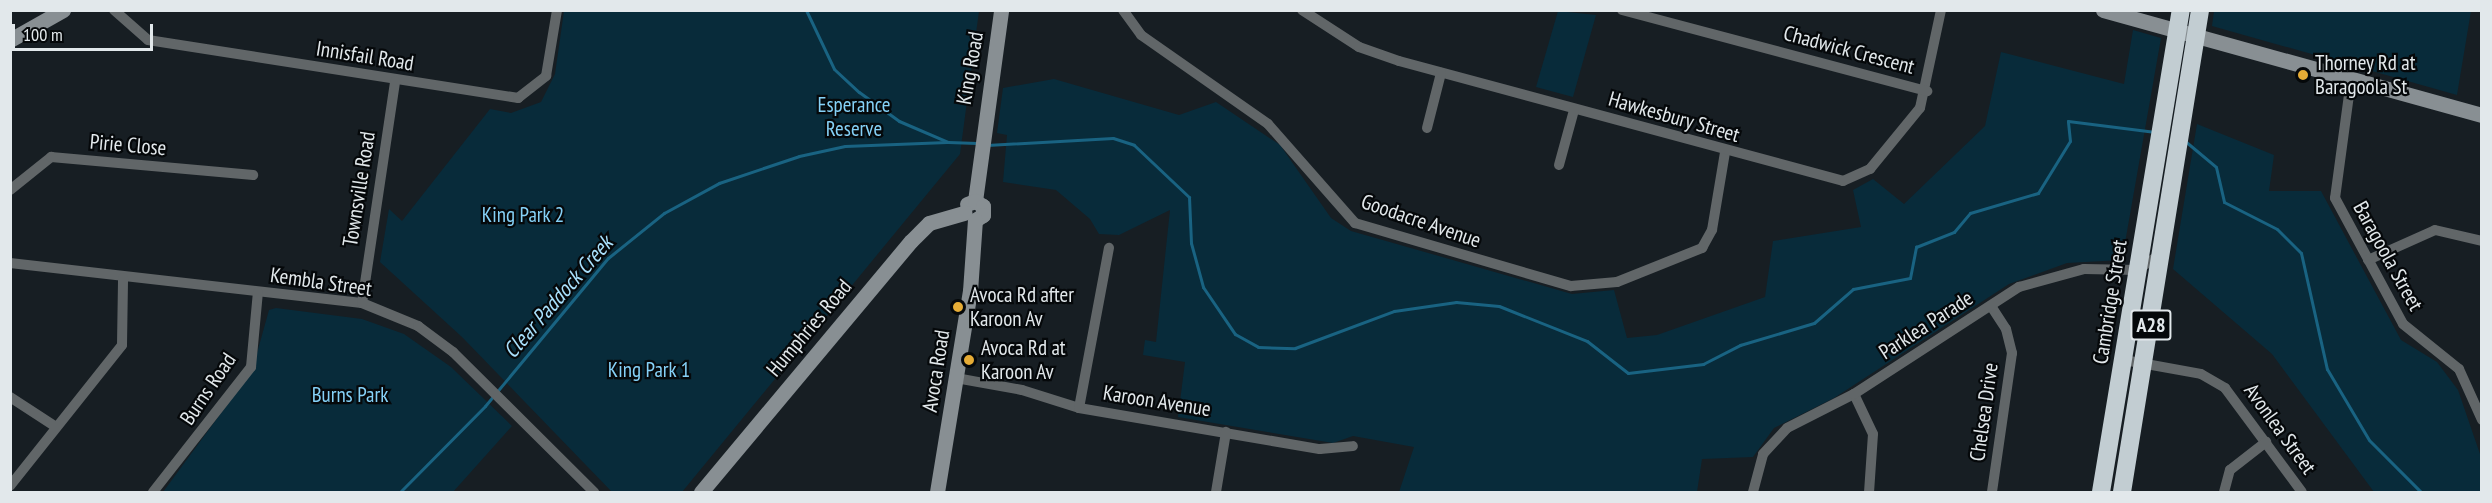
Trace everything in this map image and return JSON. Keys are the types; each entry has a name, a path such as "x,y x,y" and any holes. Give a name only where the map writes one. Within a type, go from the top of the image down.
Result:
{"highway":[{"name":"A28","path":"2178,31 2181,10"},
{"name":"A28","path":"2196,36 2200,10"},
{"name":"Cambridge Street","path":"2101,492 2178,31"},
{"name":"Cambridge Street","path":"2122,492 2196,36"}],"street":[{"path":"10,40 63,10"},
{"name":"Innisfail Road","path":"114,10 148,40 506,98 531,94 546,76 557,10"},
{"name":"King Road","path":"970,217 975,201 976,161 980,132 1001,10"},
{"name":"Goodacre Avenue","path":"1123,10 1141,35 1268,124 1355,223 1576,287 1617,282 1707,245 1725,152"},
{"name":"Hawkesbury Street","path":"1302,10 1359,47 1574,110 1826,179 1852,179 1870,169 1920,108 1927,91 1941,10"},
{"name":"Chadwick Crescent","path":"1622,10 1927,91"},
{"path":"2103,10 2481,115"},
{"path":"1427,128 1441,72"},
{"name":"Baragoola Street","path":"2350,80 2334,191 2368,260 2409,332 2459,369 2481,420"},
{"name":"Townsville Road","path":"362,303 395,81"},
{"path":"1559,165 1574,110"},
{"name":"Pirie Close","path":"10,190 51,157 253,175"},
{"name":"Avoca Road","path":"937,492 956,378 970,217"},
{"name":"Humphries Road","path":"701,492 911,241 929,223 970,217"},
{"path":"2368,260 2435,230 2481,241"},
{"path":"1079,408 1109,248"},
{"path":"2137,270 2162,253"},
{"name":"Kembla Street","path":"10,263 123,278 362,303 418,326 483,378 594,492"},
{"name":"Parklea Parade","path":"1753,492 1757,468 1772,441 1854,394 2019,287 2056,274 2137,270"},
{"path":"10,486 122,345 123,278"},
{"name":"Burns Road","path":"153,492 251,367 258,292"},
{"name":"Chelsea Drive","path":"1991,306 2012,353 1992,492"},
{"name":"Avonlea Street","path":"2124,360 2218,382 2302,492"},
{"name":"Karoon Avenue","path":"956,378 1022,390 1079,408 1320,448 1353,447"},
{"path":"1854,394 1873,434 1869,492"},
{"path":"10,397 56,427"},
{"path":"1216,492 1226,432"},
{"path":"2224,492 2230,470 2266,442"}],"green space":[{"path":"564,11 979,11 960,154 682,492 612,492 462,337 380,262 389,209 402,221 490,109 511,113 541,102 555,74"},
{"path":"1558,11 1596,15 1573,97 1536,87"},
{"path":"2214,11 2471,11 2457,95 2212,26"},
{"path":"2133,30 2161,38 2122,260 2067,263 2009,284 1834,398 1774,428 1753,457 1702,459 1697,492 1399,492 1414,447 1353,436 1333,443 1178,417 1185,362 1143,355 1145,340 1156,342 1170,210 1119,235 1099,234 1090,219 1056,190 1003,182 1007,135 997,133 1003,88 1054,79 1179,115 1216,102 1280,145 1331,218 1351,231 1572,294 1614,290 1627,338 1657,335 1765,297 1773,241 1861,227 1853,190 1873,179 1904,204 1985,126 2001,52 2124,84"},
{"path":"2197,124 2274,155 2269,191 2321,191 2401,340 2437,362 2458,390 2481,457 2481,492 2374,492 2272,354 2173,269"},
{"name":"Burns Park","path":"276,308 362,319 404,334 451,367 512,426 453,492 163,492 252,371 269,310"}],"waterway":[{"path":"806,10 834,69 859,92 899,121 948,142 977,143"},
{"path":"987,145 1113,138 1134,145 1189,197 1191,243 1203,287 1235,334 1258,347 1295,348 1394,311 1456,302 1499,306 1587,341 1628,373 1703,364 1740,345 1814,323 1853,289 1910,278 1916,247 1954,232 1970,213 2038,193 2070,141 2068,121 2155,132"},
{"path":"2185,141 2216,167 2224,202 2277,229 2301,253 2327,369 2369,440 2421,492"},
{"name":"Clear Paddock Creek","path":"400,492 485,406 608,258 664,213 719,183 799,156 845,146 947,142"}],"place":[{"name":"Thorney Rd at Baragoola St","path":"2303,75"},
{"name":"Avoca Rd after Karoon Av","path":"958,307"},
{"name":"Avoca Rd at Karoon Av","path":"969,360"}],"park label":[{"name":"Esperance Reserve","path":"854,117"},
{"name":"King Park 2","path":"523,215"},
{"name":"King Park 1","path":"649,370"}]}
